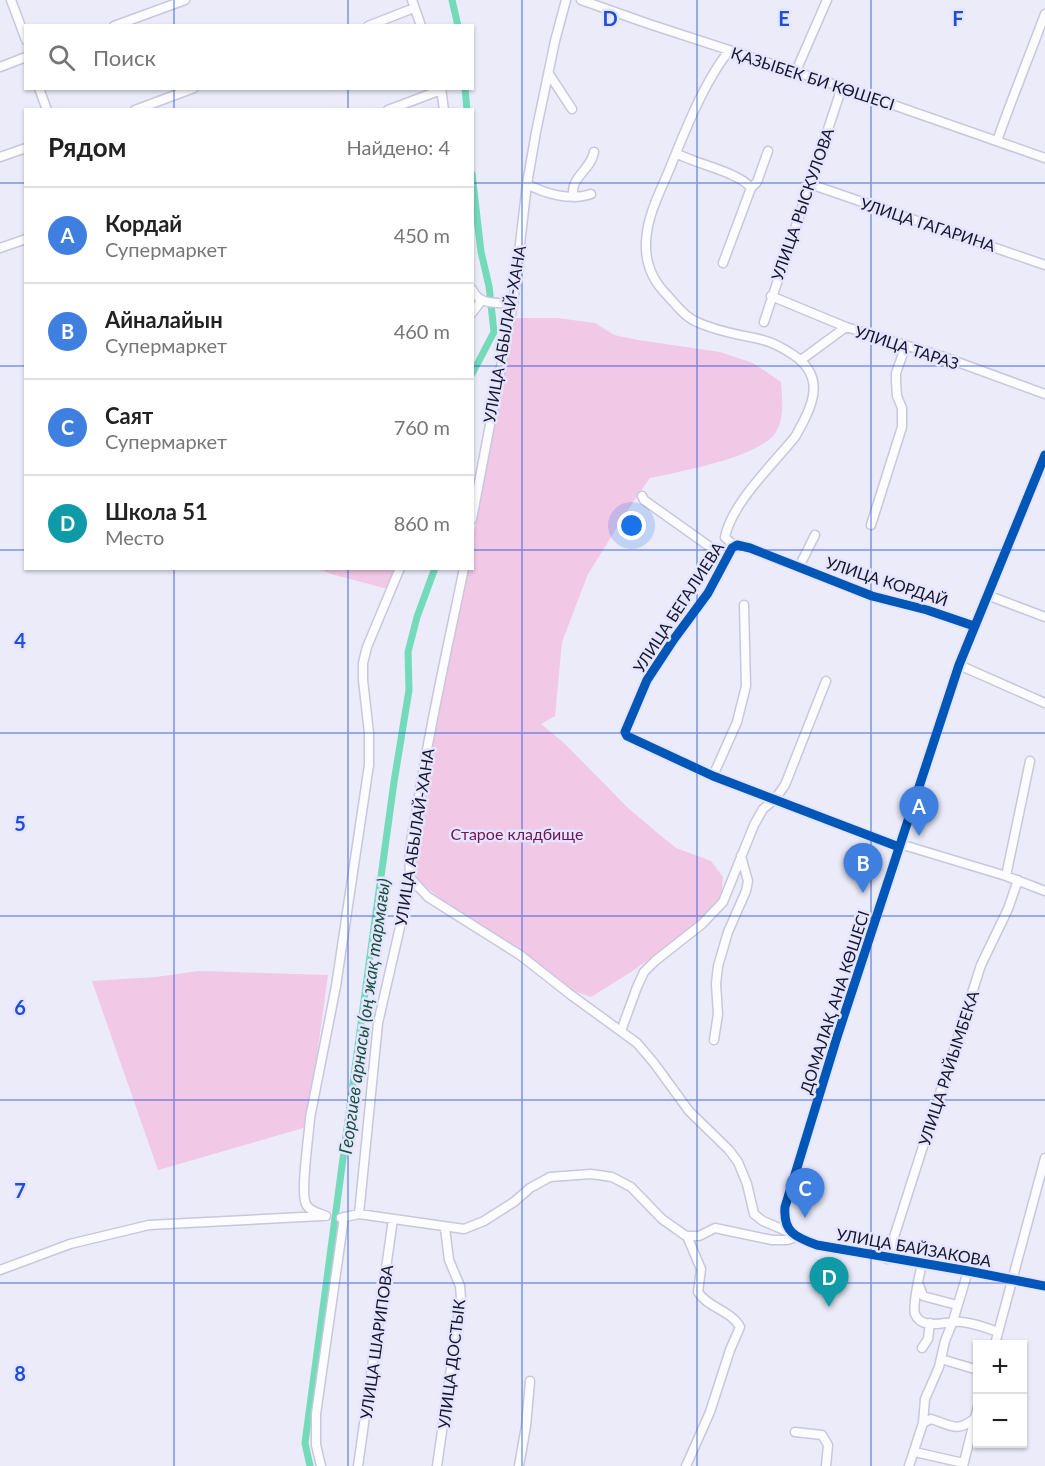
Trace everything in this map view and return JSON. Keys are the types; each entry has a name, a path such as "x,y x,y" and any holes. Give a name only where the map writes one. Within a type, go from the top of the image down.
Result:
{"street":[{"path":"11,0 24,35"},
{"path":"119,24 185,0"},
{"name":"УЛИЦА АБЫЛАЙ-ХАНА","path":"474,509 513,304 527,184 566,0"},
{"name":"ҚАЗЫБЕК БИ КӨШЕСІ","path":"581,0 729,51 796,71 1045,158"},
{"path":"796,71 827,0"},
{"path":"372,24 413,4 420,24"},
{"path":"997,141 1045,14"},
{"path":"729,51 705,91 653,208 646,241 647,258 656,285 695,321 766,341 801,360 846,327"},
{"path":"0,67 24,58"},
{"path":"549,74 572,109"},
{"name":"УЛИЦА РЫСКУЛОВА","path":"764,322 842,87"},
{"path":"40,90 46,108"},
{"path":"140,108 189,90"},
{"path":"393,108 438,90"},
{"path":"441,90 444,108"},
{"path":"0,157 24,149"},
{"path":"723,263 751,188 757,182 768,151"},
{"path":"574,197 572,188 576,180 590,166 594,152"},
{"path":"676,153 695,163 731,175 751,188"},
{"path":"527,184 546,192 574,197 591,194"},
{"name":"УЛИЦА ГАГАРИНА","path":"810,184 1045,265"},
{"path":"0,248 24,240"},
{"path":"474,294 488,302 513,304"},
{"name":"УЛИЦА ТАРАЗ","path":"771,296 846,327 906,345 1045,394"},
{"path":"474,312 488,302"},
{"path":"871,525 902,426 902,408 897,396 896,373 906,345"},
{"name":"УЛИЦА БЕГАЛИЕВА","path":"801,360 813,377 814,385 812,400 801,426 736,511 725,535 736,545 708,593 647,680 625,735 713,776 899,845 1006,876 1045,891"},
{"name":"ДОМАЛАҚ АНА КӨШЕСІ","path":"785,1224 785,1207 790,1189 899,845 959,665 1045,455"},
{"path":"642,496 672,521 727,559"},
{"path":"800,567 815,535"},
{"name":"УЛИЦА КОРДАЙ","path":"736,545 758,551 872,596 927,610 974,626"},
{"path":"0,1270 70,1244 149,1225 326,1215 312,1211 306,1205 303,1193 310,1118 334,996 369,765 369,733 363,663 367,647 399,570"},
{"name":"УЛИЦА АБЫЛАЙ-ХАНА","path":"359,1214 378,1023 411,879 408,868 410,847 421,780 464,570"},
{"path":"987,595 1045,617"},
{"path":"713,776 737,722 746,686 744,605"},
{"path":"959,665 1045,703"},
{"path":"621,1031 644,972 715,912 728,891 763,809 775,799 789,775 826,681"},
{"path":"1006,876 1030,761"},
{"path":"714,1040 718,1014 716,984 718,966 728,932 746,891 747,881 741,856"},
{"name":"УЛИЦА БАЙЗАКОВА","path":"411,879 428,897 520,955 637,1043 689,1111 729,1150 738,1162 747,1184 754,1214 763,1221 817,1245 1045,1286"},
{"name":"УЛИЦА РАЙЫМБЕКА","path":"887,1258 981,965 1008,909 1018,880"},
{"path":"995,1340 1045,1158"},
{"path":"321,1466 316,1445 316,1414 343,1218 359,1214 464,1229 473,1227 550,1177 591,1174 612,1177 631,1187 662,1219 687,1236 701,1269 698,1292 706,1301 736,1321 740,1328 730,1350 710,1412 686,1466"},
{"name":"УЛИЦА ШАРИПОВА","path":"358,1466 393,1219"},
{"name":"УЛИЦА БАЙЗАКОВА","path":"785,1224 795,1235"},
{"name":"УЛИЦА ДОСТЫК","path":"437,1466 460,1334 460,1286 449,1260 446,1228"},
{"path":"687,1236 699,1236 715,1228 772,1240 787,1240 795,1235"},
{"path":"922,1263 915,1305 915,1314 919,1319 930,1323 968,1323 998,1332"},
{"path":"909,1466 923,1423 925,1399 954,1322 968,1271"},
{"path":"919,1286 923,1296 957,1305"},
{"path":"922,1348 928,1340 930,1323"},
{"path":"941,1359 973,1369"},
{"path":"519,1466 526,1426 530,1381"},
{"path":"923,1423 931,1419 950,1427 958,1427 973,1420"},
{"path":"915,1452 963,1465 973,1423"},
{"path":"795,1432 822,1435 828,1445 826,1466"}],"green space":[{"name":"Старое кладбище","path":"516,318 557,318 595,323 614,335 720,352 753,363 781,382 781,420 776,432 767,441 737,456 650,478 588,574 562,642 555,716 541,724 564,743 628,808 660,835 676,848 711,861 723,877 721,898 693,928 591,997 569,989 526,955 451,907 417,880 414,865 426,770 466,570 474,570 474,532"},
{"path":"321,570 394,570 388,589"},
{"path":"198,971 328,975 307,1127 158,1170 92,981 156,977"}],"waterway":[{"name":"Георгиев арнасы (оң жақ тармағы)","path":"452,0 458,24"},
{"name":"Георгиев арнасы (оң жақ тармағы)","path":"465,90 467,108"},
{"name":"Георгиев арнасы (оң жақ тармағы)","path":"474,191 494,332 474,370"},
{"name":"Георгиев арнасы (оң жақ тармағы)","path":"310,1466 305,1443 394,782 409,690 408,652 417,617 434,570"}],"cycle path":[{"path":"1045,455 959,665 837,1037 785,1207 788,1228 802,1239 817,1245 1045,1286"},
{"path":"899,847 713,776 627,736 625,732 647,680 708,593 732,548 737,545 872,596 927,610 974,626"}],"place":[{"name":"Кордай","path":"919,836"},
{"name":"Айналайын","path":"863,893"},
{"name":"Саят","path":"805,1218"},
{"name":"Школа 51","path":"829,1307"}]}
